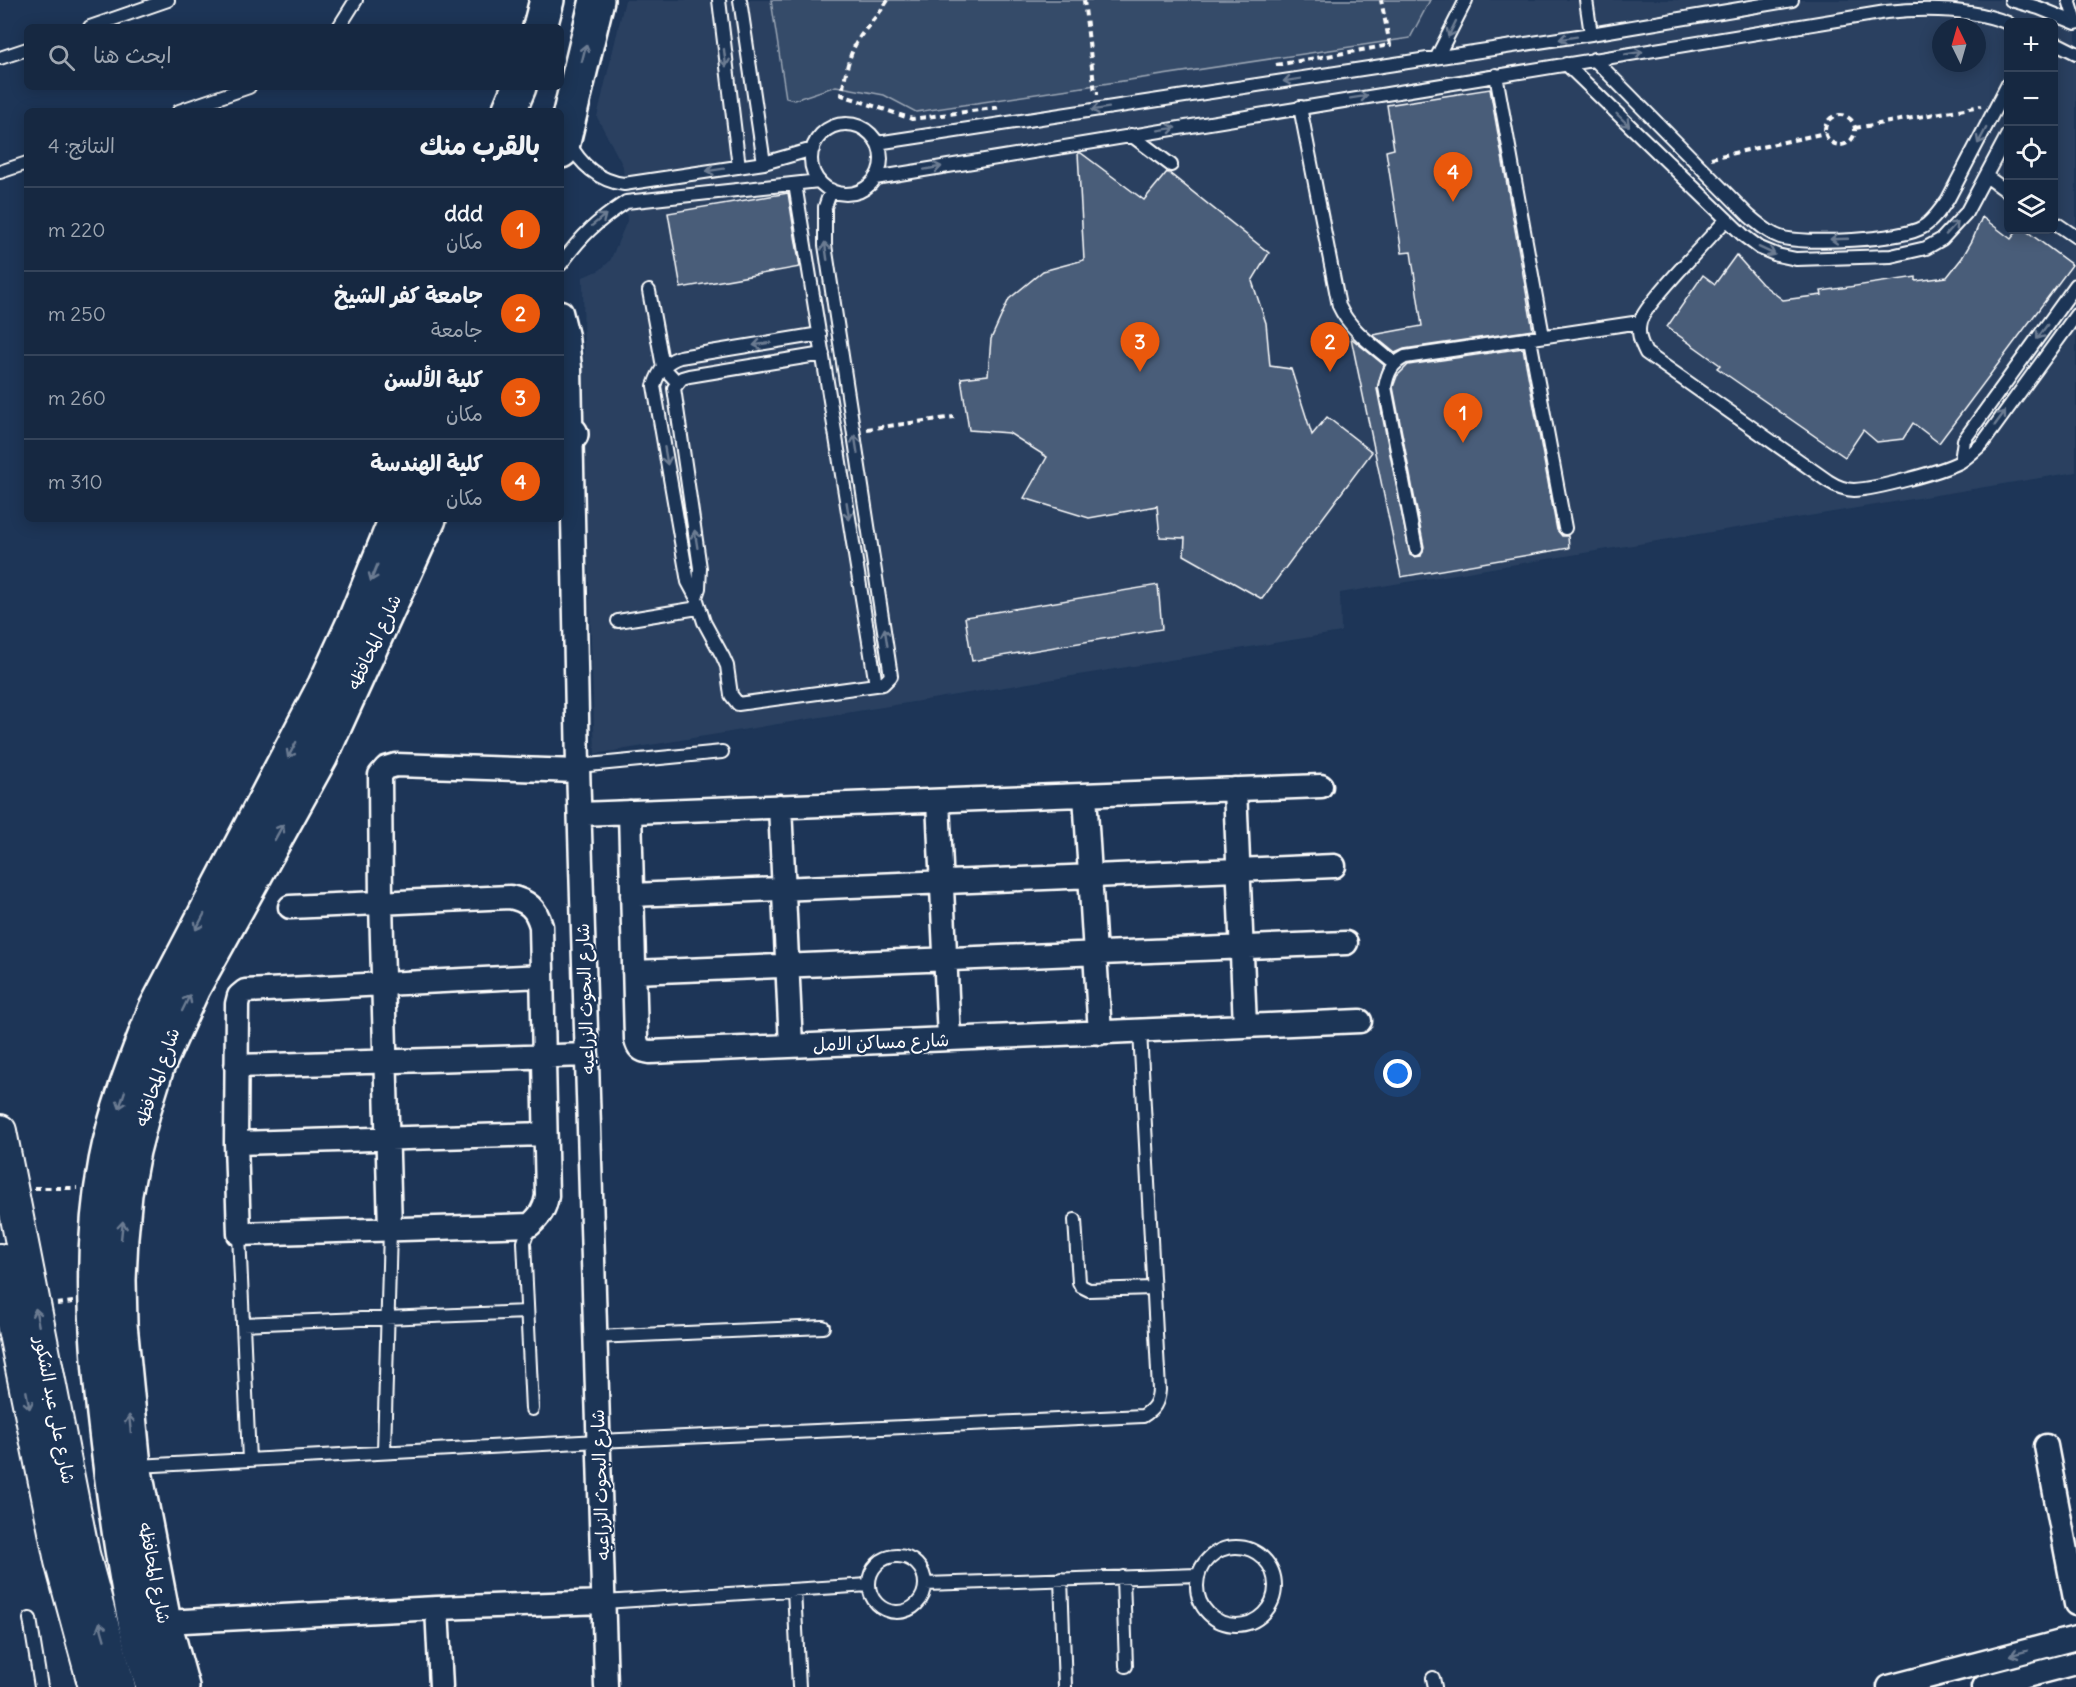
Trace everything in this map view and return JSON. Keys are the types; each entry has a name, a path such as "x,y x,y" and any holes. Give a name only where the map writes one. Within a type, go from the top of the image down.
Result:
{"main road":[{"path":"541,24 547,0"},
{"path":"564,138 597,0"},
{"path":"510,108 518,90"},
{"name":"شارع المحافظه","path":"153,1687 137,1627 118,1523 101,1382 95,1265 106,1160 119,1111 155,1010 325,685 354,622 395,522"},
{"name":"شارع المحافظه","path":"182,1687 164,1622 134,1466 120,1324 121,1237 133,1151 157,1067 178,1017 321,756 428,522"},
{"name":"شارع على عبد الشكور","path":"0,1131 83,1554 119,1687"},
{"name":"شارع على عبد الشكور","path":"0,1260 61,1560 95,1687"}],"street":[{"name":"شارع البحوث الزراعيه","path":"564,324 570,368 566,433 580,814 606,1687"},
{"path":"390,1229 378,785 380,775 386,768 396,765 578,769"},
{"path":"580,814 1321,786"},
{"path":"1235,789 1245,1026"},
{"path":"1085,795 1100,1033"},
{"path":"938,801 949,1039"},
{"path":"780,806 791,1046"},
{"name":"شارع مساكن الامل","path":"630,812 636,1039 637,1046 643,1051 1360,1021"},
{"path":"632,895 1334,866"},
{"path":"290,907 510,897 531,905 538,915 541,926 544,1056 546,1206 530,1225 239,1234 236,1143 237,1004 239,996 245,991 542,976"},
{"path":"634,972 1346,943"},
{"path":"236,1066 587,1055"},
{"path":"236,1143 545,1134"},
{"path":"2046,1446 2076,1604"},
{"path":"164,1622 604,1602"},
{"path":"437,1608 441,1687"},
{"path":"1889,1687 2076,1638"},
{"path":"1984,1687 2076,1663"}],"lane":[{"path":"99,24 168,0"},
{"path":"341,24 356,0"},
{"path":"719,0 739,167"},
{"path":"740,0 764,163"},
{"path":"1437,57 1466,0"},
{"path":"1586,0 1591,34"},
{"path":"877,143 1591,34 1792,0"},
{"path":"2011,0 2039,4 2076,22"},
{"path":"2069,0 2076,22"},
{"path":"875,178 1886,12 1915,9 1945,10 1975,14 2004,22"},
{"path":"2058,46 2076,54"},
{"path":"1,54 24,50"},
{"path":"1594,59 1749,216 1779,237 1798,241 1892,237 1924,227 1948,199 2004,92"},
{"path":"1566,64 1726,220 1760,248 1796,259 1909,253 1926,248 1942,239 1966,213 2004,142"},
{"path":"1496,75 1543,336"},
{"path":"188,108 240,90"},
{"path":"1300,107 1339,306 1345,319 1355,330 1394,363"},
{"path":"849,124 860,127 877,143 881,161 875,178 860,191 841,193 831,190 819,181 812,166 813,149 826,130 837,125 849,124"},
{"path":"1131,135 1171,165"},
{"path":"564,143 597,176 612,183 624,184 764,163 813,149"},
{"path":"0,172 24,164"},
{"path":"1986,176 2004,189"},
{"path":"564,260 590,228 626,202 819,181"},
{"path":"795,184 876,685"},
{"path":"820,334 680,357 671,360 663,367 654,386 686,571 697,602 727,666 731,695 738,704 876,685 888,681 891,676 825,245 825,207 831,190"},
{"path":"1726,220 1644,312 1639,333 1646,353 1828,481 1840,487 1853,490 1867,488 1933,472 1961,461 1982,444 2076,315"},
{"path":"2058,225 2076,237"},
{"path":"1961,461 1964,440 2076,285"},
{"path":"649,291 663,367 678,383"},
{"path":"1416,549 1385,387 1387,374 1394,363 1406,357 1640,322"},
{"path":"1530,339 1565,528"},
{"path":"697,602 700,568 674,395 678,383 688,376 823,354"},
{"path":"618,621 697,602"},
{"path":"578,769 722,752"},
{"path":"134,1466 599,1441 1143,1416 1152,1410 1158,1401 1140,1031"},
{"path":"1075,1220 1081,1286 1089,1290 1154,1288"},
{"path":"530,1225 524,1242 532,1409"},
{"path":"384,1452 390,1229"},
{"path":"239,1234 249,1460"},
{"path":"243,1324 527,1312"},
{"path":"596,1337 823,1327"},
{"path":"1235,1546 1245,1548 1254,1551 1269,1564 1274,1573 1276,1592 1268,1610 1261,1617 1243,1625 1233,1626 1214,1619 1206,1612 1197,1595 1198,1575 1208,1558 1216,1552 1235,1546"},
{"path":"897,1557 905,1558 920,1568 925,1584 920,1600 907,1611 898,1612 881,1607 875,1601 869,1585 870,1576 880,1562 897,1557"},
{"path":"925,1584 1198,1575"},
{"path":"1123,1577 1126,1666"},
{"path":"1061,1579 1065,1687"},
{"path":"604,1602 869,1585"},
{"path":"794,1590 799,1687"},
{"path":"30,1619 41,1687"}],"path":[{"path":"888,0 879,16 862,34 851,53 842,95 912,119 1004,106"},
{"path":"1084,0 1095,93"},
{"path":"1265,67 1390,45 1382,0"},
{"path":"1084,95 1107,92"},
{"path":"1855,128 1999,102"},
{"path":"1835,116 1846,116 1854,123 1855,128 1852,140 1842,145 1831,143 1825,133 1827,122 1835,116"},
{"path":"1695,162 1825,133"},
{"path":"854,430 954,417"},
{"path":"12,1189 102,1187"},
{"path":"35,1306 95,1300"}],"shaded area":[{"path":"625,0 2076,0 2076,472 1340,593 1341,632 595,754 585,466 583,277 600,270 610,261 627,221 623,166 597,117"},
{"path":"771,0 1430,0 1410,38 916,112 884,95 836,86 794,100 786,98"}],"building":[{"path":"1490,89 1533,330 1404,349 1395,353 1373,335 1422,326 1411,252 1402,253 1386,151 1394,149 1387,105"},
{"path":"1078,153 1144,200 1167,172 1169,173 1269,253 1252,281 1266,323 1270,366 1291,369 1312,435 1327,417 1372,452 1262,599 1184,555 1185,538 1160,537 1157,506 1089,518 1024,498 1047,457 1009,433 969,430 961,378 988,375 991,339 1009,299 1043,271 1084,260"},
{"path":"788,193 800,267 681,288 668,213"},
{"path":"1982,217 2011,239 2015,234 2030,234 2072,265 1939,443 1913,423 1903,439 1877,442 1863,430 1845,457 1717,368 1720,365 1667,327 1703,275 1715,284 1736,255 1762,284 1783,300 1822,295 1821,291 1916,277 1916,281 1947,277 1972,241"},
{"path":"1351,338 1384,365 1377,389 1410,555 1421,556 1424,547 1393,387 1397,376 1408,365 1523,348 1557,530 1562,536 1568,536 1569,548 1401,577"},
{"path":"1158,585 1162,629 972,661 965,617"}],"place":[{"name":"كلية الهندسة","path":"1453,202"},
{"name":"كلية الألسن","path":"1140,372"},
{"name":"جامعة كفر الشيخ","path":"1330,372"},
{"name":"ddd","path":"1463,443"}]}
